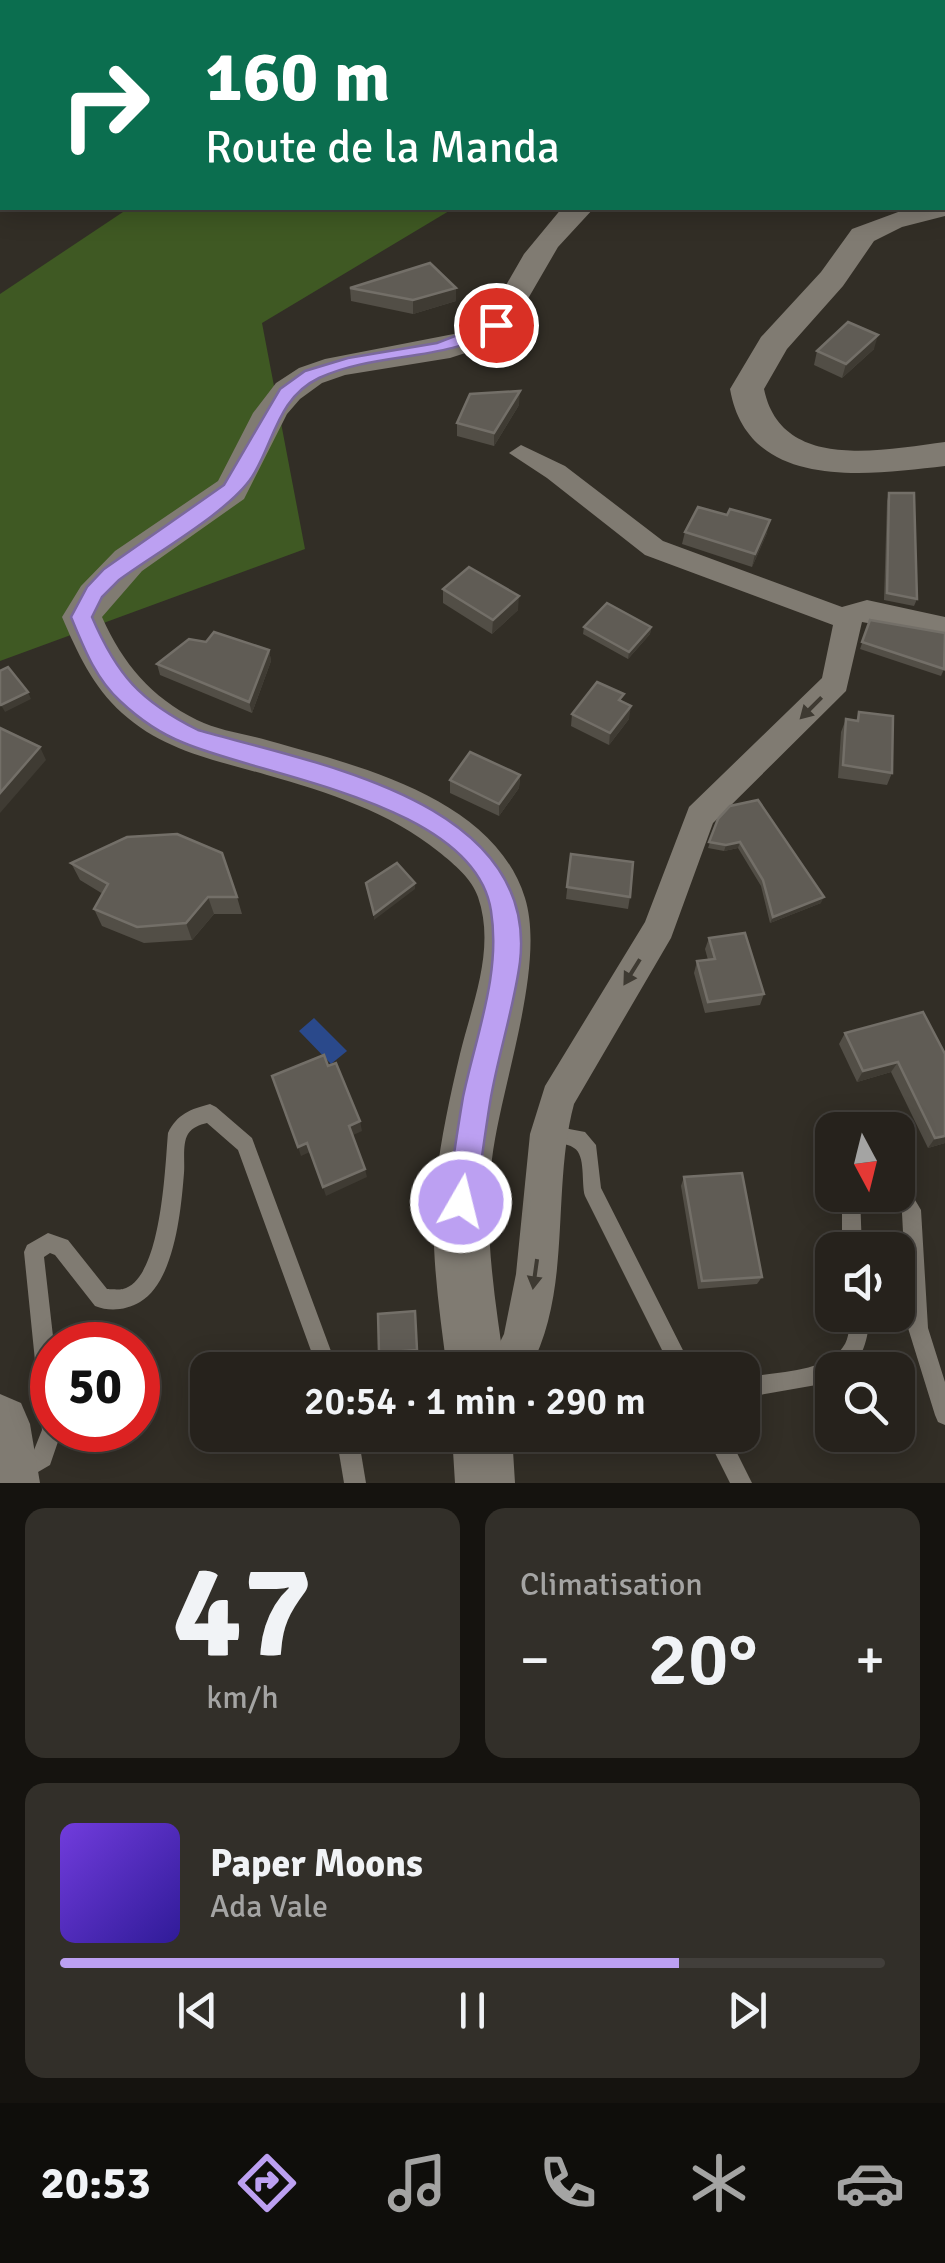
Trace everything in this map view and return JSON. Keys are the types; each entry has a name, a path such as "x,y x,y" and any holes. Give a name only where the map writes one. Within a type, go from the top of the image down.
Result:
{"main road":[{"path":"474,1352 463,1268 461,1202 477,1098 508,959 504,908 495,882 475,855 424,814 340,780 191,737 169,726 127,695 101,664 82,617 94,593 112,574 231,490 244,474 271,415 286,393 312,375 348,364 439,348 473,338 496,325 557,228 578,210"},
{"path":"934,210 892,221 862,235 832,279 773,344 747,389 754,419 774,440 805,455 848,462 945,454"},
{"path":"483,1452 485,1483"}],"street":[{"path":"521,453 556,472 654,548 848,620"},
{"path":"516,1352 523,1340 536,1274 548,1134 558,1098 581,1053 659,928 700,816 836,683 849,616 867,610 945,627"}],"lane":[{"path":"6,1462 42,1458 52,1430 34,1252 48,1244 61,1248 102,1299 128,1298 145,1286 158,1267 177,1133 200,1114 210,1113 245,1144 321,1352"},
{"path":"548,1134 578,1138 589,1151 592,1189 674,1352"},
{"path":"911,1212 918,1328 945,1415"},
{"path":"760,1384 842,1367 854,1355 861,1332"},
{"path":"350,1452 355,1483"},
{"path":"726,1452 741,1483"}],"green space":[{"path":"126,210 451,210 262,323 305,549 0,661 0,294"}],"water":[{"path":"314,1018 347,1051 331,1064 299,1031"}],"building":[{"path":"430,263 456,288 413,300 350,288"},
{"path":"848,322 878,335 846,364 817,351"},
{"path":"520,391 494,433 457,423 470,394"},
{"path":"889,493 914,493 917,599 887,593"},
{"path":"698,507 727,515 730,509 770,520 755,554 685,532"},
{"path":"469,567 519,596 493,620 443,589"},
{"path":"607,603 651,627 629,652 584,627"},
{"path":"870,620 945,633 944,669 862,642"},
{"path":"214,632 269,650 249,702 157,664 189,639 206,642"},
{"path":"8,667 28,692 1,705 0,671"},
{"path":"597,682 624,694 619,700 631,706 610,733 572,714"},
{"path":"859,712 893,716 892,773 843,765 846,719 858,721"},
{"path":"0,728 40,747 0,793"},
{"path":"470,752 520,775 499,804 450,780"},
{"path":"758,800 824,897 773,917 763,880 740,842 709,842 718,819 730,806"},
{"path":"177,834 222,853 237,897 208,897 186,923 137,927 94,909 108,884 71,863 127,837"},
{"path":"571,854 633,862 630,897 567,887"},
{"path":"397,863 415,883 374,914 366,883"},
{"path":"745,933 764,994 708,1002 697,961 715,959 709,938"},
{"path":"923,1012 945,1054 945,1136 935,1138 898,1062 863,1071 845,1033"},
{"path":"324,1055 328,1066 336,1063 360,1121 349,1126 365,1169 323,1187 307,1143 298,1147 272,1076"},
{"path":"742,1173 762,1277 702,1281 684,1177"},
{"path":"415,1311 417,1350 379,1352 378,1314"}],"route":[{"path":"461,1202 477,1098 508,959 504,908 495,882 475,855 424,814 340,780 191,737 169,726 127,695 101,664 82,617 94,593 112,574 231,490 244,474 271,415 286,393 312,375 348,364 439,348 473,338 496,325"}]}
